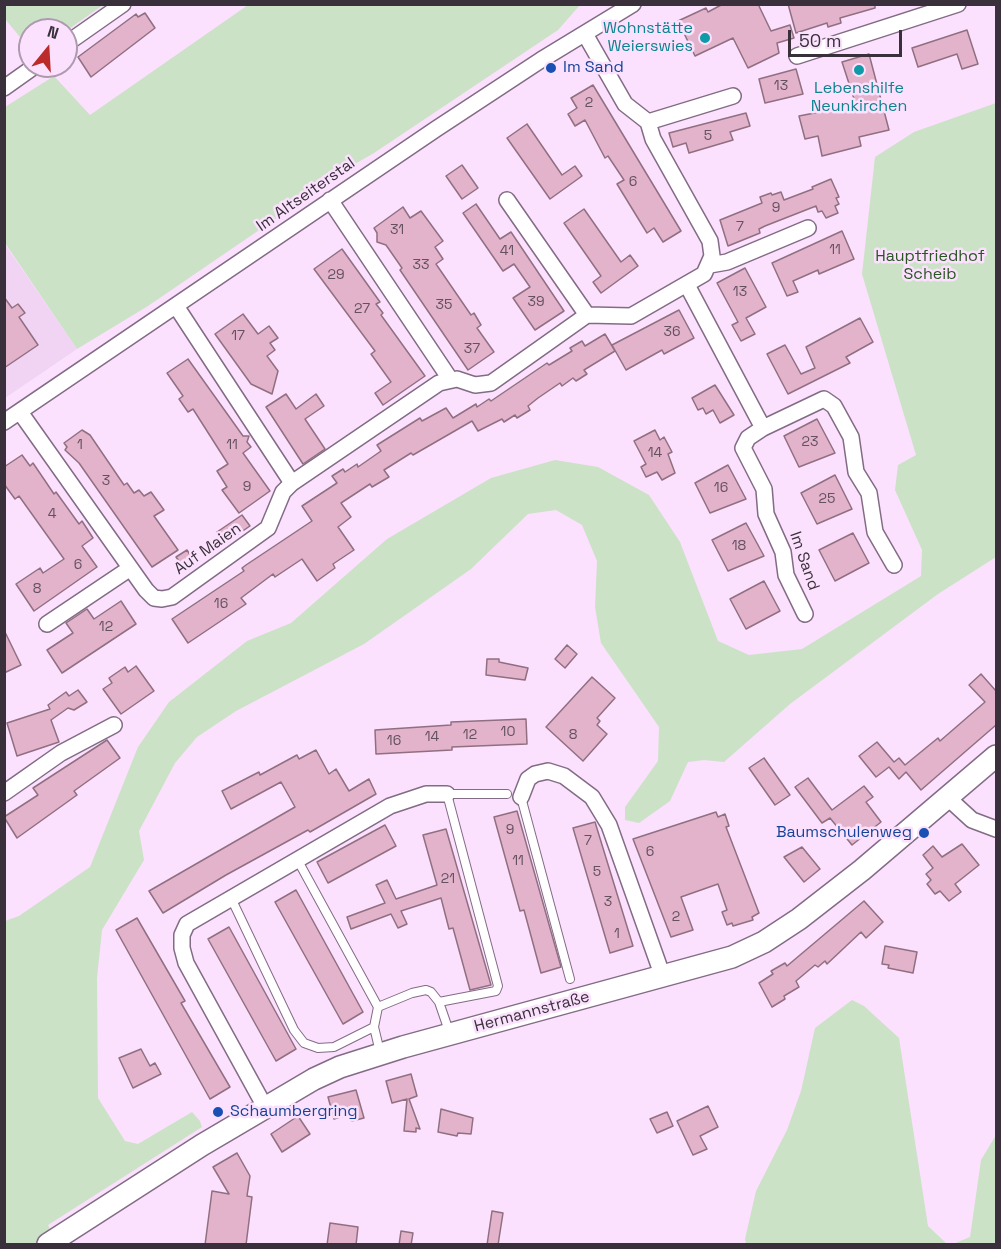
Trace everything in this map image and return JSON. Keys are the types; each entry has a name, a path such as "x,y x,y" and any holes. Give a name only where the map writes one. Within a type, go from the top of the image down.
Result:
{"street":[{"path":"78,36 123,4"},
{"name":"Im Altseiterstal","path":"4,422 330,200 541,60 633,4"},
{"path":"797,56 958,4"},
{"path":"330,200 450,379 474,385 491,383 587,315 631,316 704,274 710,265 710,241 653,139 648,122 625,104 585,34"},
{"path":"4,88 18,78"},
{"path":"648,122 733,96"},
{"path":"507,200 587,315"},
{"path":"710,265 727,262 808,228"},
{"path":"687,285 764,428"},
{"path":"176,306 292,483"},
{"name":"Auf Maien","path":"20,412 129,569 154,598 171,597 268,528 283,492 292,483 439,383 450,379"},
{"name":"Im Sand","path":"805,614 786,575 783,552 765,514 764,489 743,448 748,438 764,428 824,399 834,406 851,437 856,472 869,493 875,532 894,565"},
{"path":"47,624 129,569"},
{"path":"6,788 61,753 114,724"},
{"name":"Hermannstraße","path":"48,1245 314,1078 380,1054 732,957 783,930 862,870 996,756"},
{"path":"514,796 528,779 535,774 548,771 564,776 592,797 609,825 663,976"},
{"path":"265,1107 186,963 182,948 182,935 187,924 390,806 426,794 447,794"},
{"path":"948,798 972,820 996,829"}],"lane":[{"path":"438,1002 496,991 498,986 447,794 514,796 570,979"},
{"path":"297,859 378,1007 374,1027 380,1054"},
{"path":"231,898 294,1030 304,1043 318,1048 334,1047 374,1027"},
{"path":"378,1007 389,1000 426,990 431,992 438,1002 450,1034"}],"shaded area":[{"path":"4,243 77,349 5,398 4,398"}],"green space":[{"path":"5,4 103,5 78,23 78,18 18,18 18,35 5,19"},
{"path":"248,5 580,5 558,30 374,153 348,168 330,171 319,179 309,196 148,306 77,349 5,243 5,107 51,78 56,78 90,115"},
{"name":"Hauptfriedhof Scheib","path":"996,103 996,557 938,594 790,704 724,762 704,760 688,762 670,801 639,823 625,820 625,807 658,761 659,727 601,643 595,607 597,561 582,525 556,510 528,514 471,569 364,644 236,711 197,737 175,763 139,831 144,860 102,930 97,978 98,1098 125,1141 138,1144 192,1112 202,1127 48,1225 56,1244 5,1244 5,921 19,916 90,867 138,747 169,702 247,641 291,623 387,539 491,478 555,460 598,467 649,495 680,542 718,641 749,655 802,649 921,576 922,550 895,490 898,465 916,455 862,274 875,157 914,132"},
{"path":"852,1000 864,1006 899,1038 928,1226 947,1244 746,1244 745,1239 756,1191 787,1130 801,1091 815,1028"},
{"path":"996,1135 996,1244 953,1244 970,1237 981,1160"}],"building":[{"name":"Wohnstätte Weierswies","path":"723,4 758,4 771,31 790,25 794,38 777,43 779,53 748,68 733,38 695,56 678,21 706,8 708,12"},
{"path":"788,4 875,4 875,8 840,18 841,23 828,27 827,23 796,33"},
{"path":"145,13 155,28 91,77 78,57 136,14 138,17"},
{"path":"967,30 978,64 962,69 957,54 918,67 912,48"},
{"path":"869,54 889,130 859,137 861,146 822,156 818,136 805,139 799,116 856,105 842,62"},
{"path":"796,69 803,94 765,103 759,79"},
{"path":"593,85 681,231 663,242 654,228 647,233 617,184 624,180 608,156 605,158 585,120 575,126 568,114 577,108 571,98"},
{"path":"746,113 750,126 730,132 733,140 689,153 686,143 673,147 669,133"},
{"path":"527,124 562,175 575,166 582,176 550,199 507,138"},
{"path":"462,165 478,188 462,199 446,176"},
{"path":"831,179 839,197 836,198 839,204 835,206 838,213 826,218 822,211 818,212 816,206 765,226 759,229 760,233 728,246 720,220 762,203 760,197 781,192 784,200"},
{"path":"476,204 500,239 511,232 564,311 535,330 513,298 530,287 514,264 503,271 463,213"},
{"path":"403,207 410,218 421,211 443,241 435,247 443,259 436,264 471,315 474,313 481,325 477,328 494,352 468,370 400,270 402,268 386,245 377,242 377,233 374,228"},
{"path":"584,209 621,262 630,255 638,266 601,293 593,282 601,276 564,223"},
{"path":"842,231 854,259 819,274 818,270 793,281 798,292 787,296 772,263"},
{"path":"342,249 380,302 376,304 383,313 381,315 425,376 383,405 375,393 391,382 371,354 375,351 314,269"},
{"path":"745,268 766,307 746,318 755,334 741,341 732,325 738,322 717,283"},
{"path":"4,297 12,308 18,304 25,313 19,317 38,345 4,368"},
{"path":"679,310 694,338 664,354 662,350 626,370 612,345"},
{"path":"243,314 258,334 269,326 278,338 270,343 275,350 267,356 278,371 272,394 251,384 215,334"},
{"path":"860,318 873,342 846,357 850,363 788,394 767,354 785,345 801,374 815,368 806,347"},
{"path":"605,334 615,351 584,370 587,374 576,381 573,378 562,386 560,383 528,406 530,410 517,418 515,415 504,422 502,419 478,431 472,421 413,455 411,453 384,470 389,477 372,487 370,484 341,503 351,517 338,527 354,550 333,564 335,568 317,581 302,559 275,577 273,574 241,598 246,604 188,643 172,619 244,571 242,568 246,565 312,521 302,506 337,483 332,476 343,469 345,472 357,464 358,467 381,451 377,445 420,418 422,421 446,408 453,418 476,404 477,407 489,399 491,401 547,363 549,365 572,351 570,348 582,341 585,346"},
{"path":"188,359 243,436 249,436 247,442 251,447 243,453 270,491 239,513 222,490 227,487 217,471 228,464 193,409 188,412 179,399 183,396 167,373"},
{"path":"715,385 734,415 720,423 713,410 706,414 703,408 698,410 692,398"},
{"path":"286,394 296,409 316,394 324,406 305,419 325,449 303,464 266,407"},
{"path":"817,419 835,453 799,467 784,436"},
{"path":"82,430 90,435 124,485 127,483 134,493 139,490 144,496 151,492 164,510 154,516 178,550 152,567 79,463 65,450 67,447 64,443"},
{"path":"655,430 660,440 664,437 672,452 668,454 675,473 662,480 657,472 646,477 641,467 646,464 634,441"},
{"path":"22,455 30,466 33,463 54,494 56,492 79,524 82,521 93,538 82,546 97,567 34,611 16,584 40,568 43,573 64,559 19,496 15,499 4,484 4,467"},
{"path":"728,465 746,499 710,513 695,483"},
{"path":"835,475 852,509 817,524 801,493"},
{"path":"242,515 250,526 225,543 217,532"},
{"path":"746,523 764,556 728,571 712,540"},
{"path":"853,533 869,563 835,581 819,550"},
{"path":"187,550 196,564 186,571 176,557"},
{"path":"764,581 780,611 746,629 730,599"},
{"path":"121,601 136,624 62,673 47,650 73,633 66,623 87,609 94,619"},
{"path":"4,630 21,665 4,673"},
{"path":"567,645 577,654 565,668 555,659"},
{"path":"487,659 499,659 499,662 528,668 525,680 486,675"},
{"path":"136,666 154,691 121,714 103,689 112,683 109,678 125,667 128,672"},
{"path":"981,674 996,691 996,725 921,790 906,772 899,779 889,767 876,777 859,756 877,742 894,762 899,758 905,765 938,738 940,741 985,702 969,685"},
{"path":"592,677 615,698 597,718 600,721 597,725 607,734 583,761 546,727"},
{"path":"78,690 87,702 74,710 68,708 51,720 59,742 17,756 7,723 50,709 48,705 66,692 69,696"},
{"path":"526,719 527,744 452,747 452,750 376,754 375,730 451,725 451,722"},
{"path":"107,740 120,758 74,791 77,795 17,838 4,817 38,795 33,788"},
{"path":"316,750 329,774 336,769 349,791 369,779 376,794 310,832 308,830 226,875 163,913 149,891 295,807 281,782 231,809 222,791 259,772 260,775 297,755 299,759"},
{"path":"764,758 790,795 775,805 749,768"},
{"path":"808,778 832,810 864,786 873,797 866,802 881,822 852,845 830,818 822,823 795,787"},
{"path":"517,811 561,967 541,973 524,910 520,911 494,817"},
{"path":"716,812 718,817 725,814 729,826 726,827 759,913 752,917 753,920 733,926 732,923 727,925 722,912 727,910 718,884 681,897 693,930 671,937 633,839"},
{"path":"595,822 633,946 610,953 573,828"},
{"path":"385,825 396,846 328,883 317,862"},
{"path":"446,829 491,985 470,990 453,928 449,929 441,898 401,911 407,924 398,928 391,914 351,929 347,917 385,903 376,885 387,880 396,899 437,885 423,835"},
{"path":"962,844 979,865 955,884 961,892 949,901 940,891 935,894 927,884 931,880 926,874 933,868 923,855 933,846 942,857"},
{"path":"802,847 820,869 804,882 784,857"},
{"path":"296,890 363,1012 343,1024 275,902"},
{"path":"864,901 883,922 866,938 861,932 827,964 825,961 818,967 815,965 796,981 799,987 772,1007 759,983 773,974 771,971 785,963 787,966"},
{"path":"137,918 185,1001 181,1003 230,1087 210,1099 116,930"},
{"path":"229,927 296,1049 276,1061 208,939"},
{"path":"885,946 917,952 913,973 888,968 889,965 882,964"},
{"path":"141,1049 150,1066 155,1063 161,1074 133,1088 119,1058"},
{"path":"411,1074 417,1096 409,1099 420,1129 416,1128 416,1132 404,1131 407,1099 392,1103 386,1081"},
{"path":"356,1090 364,1118 352,1121 350,1114 334,1119 328,1097"},
{"path":"708,1106 718,1127 700,1136 707,1149 693,1155 677,1121"},
{"path":"441,1109 473,1118 471,1134 458,1133 457,1136 438,1132"},
{"path":"667,1112 673,1126 657,1133 650,1119"},
{"path":"298,1116 310,1134 282,1152 271,1134"},
{"path":"237,1153 250,1176 247,1196 252,1197 246,1245 205,1245 212,1191 229,1194 213,1167"},
{"path":"492,1211 503,1213 498,1245 487,1245"},
{"path":"330,1223 358,1227 356,1245 327,1245"},
{"path":"401,1231 413,1233 411,1245 399,1245"}],"place":[{"name":"Wohnstätte Weierswies","path":"705,38"},
{"name":"Im Sand","path":"551,68"},
{"name":"Lebenshilfe Neunkirchen","path":"859,70"},
{"name":"Baumschulenweg","path":"924,833"},
{"name":"Schaumbergring","path":"218,1112"}]}
